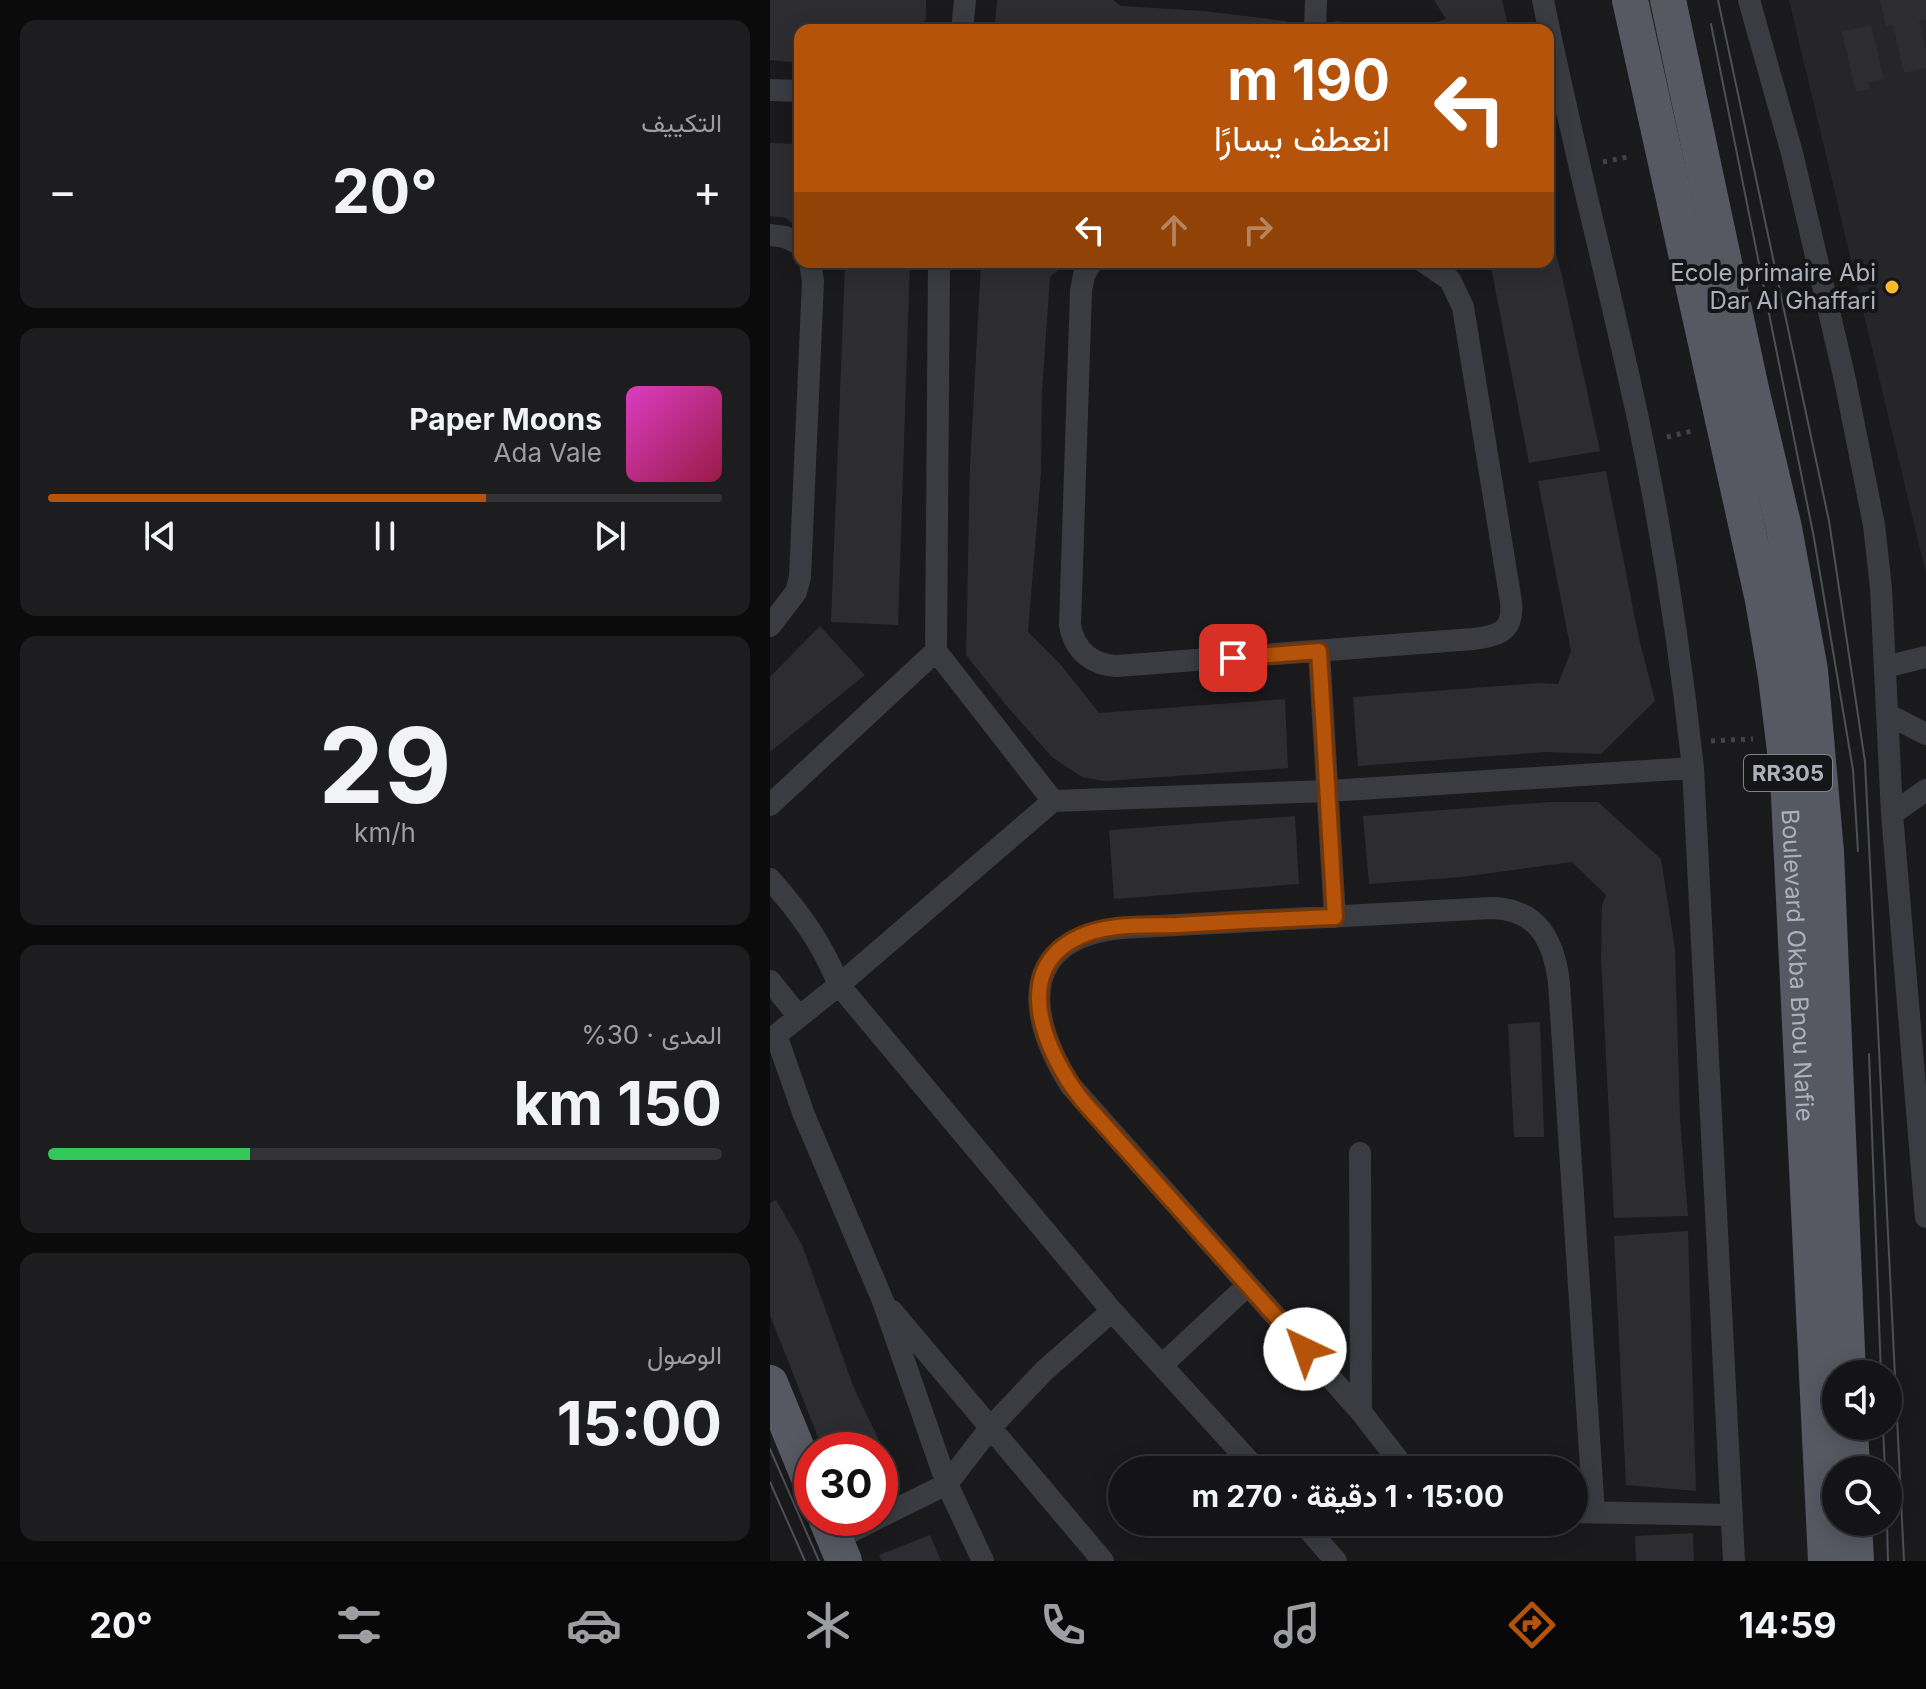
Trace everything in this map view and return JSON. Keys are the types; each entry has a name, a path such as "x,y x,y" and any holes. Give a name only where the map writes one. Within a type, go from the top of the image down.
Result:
{"main road":[{"name":"Boulevard Okba Bnou Nafie","path":"1630,0 1763,600 1788,776 1826,1561"},
{"name":"Boulevard Okba Bnou Nafie","path":"1668,0 1744,359 1784,528 1810,670 1826,852 1847,1360"},
{"path":"770,1383 794,1441"},
{"path":"1855,1536 1856,1561"}],"street":[{"path":"963,24 965,0"},
{"path":"1315,24 1316,0"},
{"path":"1543,0 1546,24"},
{"path":"1749,0 1792,153 1869,493 1878,557 1892,814 1926,1217"},
{"path":"1554,89 1559,129 1578,167 1642,442 1673,601 1693,768 1734,1561"},
{"path":"770,90 794,91"},
{"path":"770,235 794,241"},
{"path":"770,626 796,592 800,577 813,281 811,268"},
{"path":"939,268 936,651 1053,801"},
{"path":"1088,268 1081,291 1070,625 1083,655 1117,666 1489,636 1507,626 1512,616 1463,307 1450,280 1433,268"},
{"path":"770,805 936,651"},
{"path":"1319,651 1335,917"},
{"path":"1885,667 1926,657"},
{"path":"1887,714 1926,734"},
{"path":"983,1561 947,1484 883,1301 773,1038 1053,801 1328,791 1693,768"},
{"path":"1892,814 1926,790"},
{"path":"770,879 817,938 839,985 1112,1311 1244,1456"},
{"path":"1395,1456 1361,1412 1071,1086 1056,1061 1043,1027 1038,996 1045,968 1056,952 1080,936 1099,930 1502,908 1525,915 1551,944 1559,983 1581,1456"},
{"path":"770,981 799,1017"},
{"path":"1360,1153 1361,1412"},
{"path":"1162,1365 1248,1285"},
{"path":"883,1301 1103,1561"},
{"path":"898,1508 947,1484 990,1428 1044,1371 1112,1311"},
{"path":"1588,1512 1732,1515"},
{"path":"1314,1536 1336,1561"}],"path":[{"path":"1578,167 1664,149"},
{"path":"1642,442 1725,424"},
{"path":"1690,742 1783,738"}],"shaded area":[{"name":"Ecole primaire Abi Dar Al Ghaffari","path":"1789,0 1926,0 1926,574"}],"building":[{"path":"770,0 926,0 926,20 921,24 794,24 794,62 770,60"},
{"path":"997,0 1113,0 1121,6 1203,11 1286,21 1286,24 995,24"},
{"path":"1434,0 1502,0 1508,24 1430,24 1446,19"},
{"path":"1880,0 1926,0 1926,20 1919,21 1926,49 1926,68 1904,73 1893,25 1886,26"},
{"path":"1335,21 1371,24 1335,24"},
{"path":"1871,25 1884,79 1868,82 1870,89 1856,92 1842,32"},
{"path":"770,143 794,144 794,225 786,218 770,216"},
{"path":"1554,246 1600,451 1529,463 1491,268 1554,268"},
{"path":"845,268 910,268 898,625 831,622"},
{"path":"981,268 1061,268 1050,277 1042,391 1041,473 1028,632 1061,665 1099,713 1285,699 1288,768 1104,781 1082,777 1052,757 966,655 970,467"},
{"path":"1606,471 1639,639 1655,701 1601,754 1546,752 1358,766 1353,697 1558,684 1571,651 1538,481"},
{"path":"820,626 865,675 770,752 770,677"},
{"path":"1550,802 1598,802 1661,859 1675,949 1680,1119 1688,1216 1614,1218 1601,956 1602,906 1606,895 1572,862 1462,877 1369,884 1363,816"},
{"path":"1295,816 1299,884 1114,899 1109,830"},
{"path":"1540,1022 1544,1137 1514,1137 1508,1024"},
{"path":"776,1200 802,1245 854,1388 875,1432 816,1432 770,1315 770,1203"},
{"path":"1688,1231 1696,1491 1626,1485 1614,1236"},
{"path":"1693,1533 1694,1561 1636,1561 1635,1536"},
{"path":"930,1535 941,1561 882,1561 879,1555"}],"tram line":[{"path":"1718,0 1829,521 1865,762 1904,1561"},
{"path":"1711,24 1814,538 1853,770 1858,851"},
{"path":"1869,1054 1880,1360"},
{"path":"1884,1440 1884,1456"},
{"path":"770,1449 819,1561"},
{"path":"770,1482 805,1561"},
{"path":"1887,1536 1888,1561"}],"place":[{"name":"Ecole primaire Abi Dar Al Ghaffari","path":"1892,287"}],"route":[{"path":"1233,658 1319,651 1335,917 1121,928 1080,936 1063,946 1045,968 1038,996 1040,1016 1056,1061 1082,1100 1305,1349"}]}
